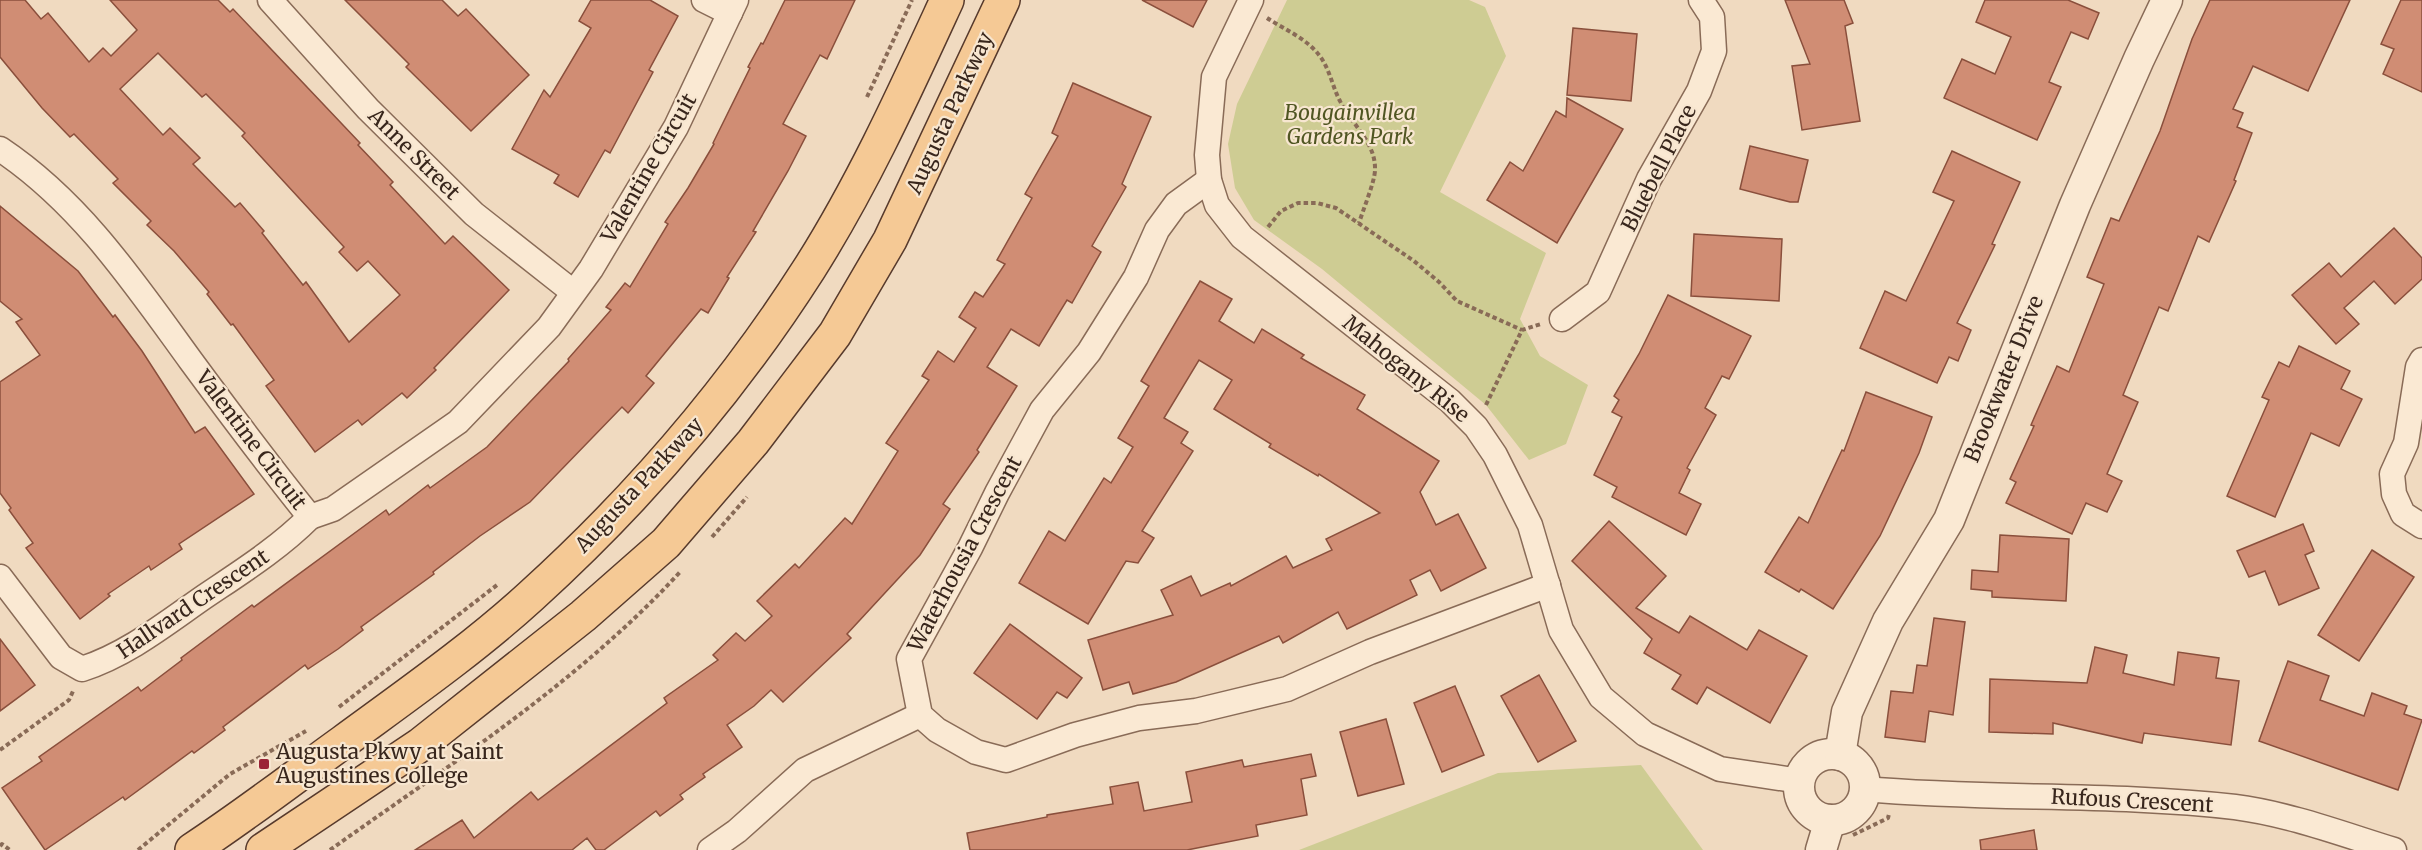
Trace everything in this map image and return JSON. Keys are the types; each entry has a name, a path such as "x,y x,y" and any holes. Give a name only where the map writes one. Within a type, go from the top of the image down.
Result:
{"main road":[{"name":"Augusta Parkway","path":"192,850 411,692 531,597 680,446 740,370 810,268 869,163 947,0"},
{"name":"Augusta Parkway","path":"264,850 420,745 583,616 666,543 710,493 753,442 841,324 890,240 1003,0"}],"street":[{"name":"Anne Street","path":"270,0 368,109 474,214 573,292"},
{"path":"704,0 733,7"},
{"name":"Bluebell Place","path":"1562,319 1598,292 1649,179 1699,91 1714,51 1712,17 1701,0"},
{"name":"Brookwater Drive","path":"1840,755 1847,712 1888,621 1949,520 2075,205 2167,0"},
{"name":"Mahogany Rise","path":"1250,3 1214,77 1207,155 1209,180 1217,205 1242,237 1450,401 1476,427 1495,455 1530,525 1561,630 1601,697 1645,734 1720,769 1800,781"},
{"name":"Valentine Circuit","path":"0,149 27,167 77,213 122,265 237,424 309,517 333,509 458,422 549,327 591,269 676,127 733,7"},
{"name":"Waterhousia Crescent","path":"920,715 909,658 970,548 1002,482 1042,410 1089,352 1136,277 1157,231 1176,204 1209,180"},
{"path":"2422,360 2418,367 2406,442 2392,474 2394,494 2403,514 2422,526"},
{"path":"2406,442 2422,424"},
{"name":"Hallvard Crescent","path":"82,669 105,662 140,641 285,542 309,517"},
{"path":"0,577 61,657 82,669"},
{"path":"710,850 737,831 805,771 920,715 937,730 976,752 1006,760 1057,741 1139,718 1196,711 1287,689 1370,652 1548,585"},
{"path":"1829,754 1840,755 1850,760 1858,768 1864,778 1865,789 1858,808 1841,819 1830,820 1819,818 1803,803 1799,793 1800,781 1803,771 1819,757 1829,754"},
{"name":"Rufous Crescent","path":"1865,789 2138,799 2237,808 2310,824 2394,850"},
{"path":"1821,850 1830,820"}],"path":[{"path":"867,98 912,0"},
{"path":"1250,3 1319,54 1329,71 1341,104 1372,152 1376,171 1359,223"},
{"path":"1252,245 1281,212 1298,203 1317,203 1336,208 1414,261 1457,301 1522,330 1562,319"},
{"path":"1476,427 1522,330"},
{"path":"338,707 504,580"},
{"path":"0,750 69,700 82,669"},
{"path":"138,850 230,774 311,728"},
{"path":"1,844 10,850"}],"green space":[{"name":"Bougainvillea Gardens Park","path":"1287,0 1469,0 1485,7 1506,56 1440,192 1546,253 1520,319 1540,356 1588,385 1566,444 1529,460 1486,405 1322,269 1254,220 1235,188 1228,144 1237,104"},
{"path":"1641,765 1703,850 1299,850 1498,773"}],"building":[{"path":"0,0 25,0 41,19 48,13 89,62 103,48 111,56 137,30 110,0 218,0 230,12 233,9 360,143 358,145 393,182 390,185 445,244 453,236 509,290 434,368 436,370 407,398 402,393 362,425 358,420 315,452 266,386 274,380 233,324 231,325 207,294 209,292 174,251 147,225 151,221 113,183 118,179 74,134 70,137 42,108 0,57","holes":["158,53 202,97 206,94 245,133 242,136 344,247 339,252 357,271 368,261 400,295 349,342 306,282 303,285 262,233 264,231 240,203 235,207 193,164 200,158 170,128 163,135 120,89"]},
{"path":"345,0 442,0 458,16 466,9 529,75 471,131 406,67 409,64"},
{"path":"591,0 650,0 678,16 649,70 653,72 610,153 605,150 578,197 554,183 559,175 512,149 544,90 550,97 591,28 579,21"},
{"path":"785,0 855,0 827,59 820,55 783,124 806,136 753,231 756,232 727,277 729,278 708,313 701,309 646,376 654,383 628,413 622,407 530,502 480,536 433,572 434,574 361,627 363,630 338,649 308,669 305,665 223,727 225,730 194,753 192,751 125,800 123,797 45,850 2,788 42,761 39,757 138,687 141,691 252,605 254,607 386,510 389,515 428,485 430,488 487,447 569,361 568,359 611,310 606,307 625,283 630,287 668,224 665,222 714,144 750,68 748,67 761,43 763,44"},
{"path":"1142,0 1207,0 1193,27"},
{"path":"1785,0 1844,0 1853,23 1845,26 1860,121 1802,130 1792,66 1810,64"},
{"path":"1985,0 2068,0 2099,13 2088,39 2071,32 2049,82 2061,87 2037,140 1944,98 1962,59 1995,74 2011,37 1976,22"},
{"path":"2210,0 2350,0 2308,91 2253,66 2233,109 2243,113 2237,127 2252,133 2234,180 2236,181 2209,242 2198,236 2168,311 2159,307 2123,395 2138,402 2107,474 2122,481 2107,512 2086,503 2072,534 2006,503 2016,482 2010,479 2034,426 2031,425 2057,366 2069,372 2104,284 2087,277 2111,218 2119,221 2160,131 2192,39"},
{"path":"2401,0 2422,0 2422,92 2383,74 2394,49 2381,44"},
{"path":"1573,28 1637,34 1631,101 1567,95"},
{"path":"1073,83 1151,117 1122,184 1126,187 1092,246 1101,252 1072,303 1067,300 1039,346 1011,329 987,367 1017,386 977,450 979,452 943,504 950,509 920,555 847,634 851,638 783,702 771,690 754,706 727,725 742,747 703,774 705,777 680,795 683,799 660,816 656,811 604,850 596,850 587,838 572,850 415,850 462,820 474,838 531,792 538,800 667,703 664,698 718,660 713,655 736,633 745,641 772,616 757,601 795,564 799,568 845,518 852,524 898,451 886,443 929,380 922,376 938,351 954,362 976,328 959,317 975,292 983,297 1005,264 997,260 1032,198 1025,194 1058,136 1052,133"},
{"path":"1567,98 1623,129 1557,243 1487,200 1510,162 1523,171 1556,111 1566,117"},
{"path":"1750,146 1808,160 1798,202 1740,189"},
{"path":"1952,151 2020,182 1992,244 1995,245 1957,323 1971,330 1958,361 1949,357 1937,383 1860,348 1885,291 1906,301 1954,201 1933,192"},
{"path":"0,206 78,271 142,351 195,433 205,427 254,494 179,544 182,549 151,570 149,566 108,594 110,596 80,619 26,548 33,543 9,510 11,508 0,493 0,382 40,355 16,322 22,319 0,301"},
{"path":"2394,228 2422,258 2422,279 2395,304 2374,281 2344,308 2359,324 2336,344 2292,295 2329,263 2341,277"},
{"path":"1694,234 1782,239 1779,301 1691,296"},
{"path":"1200,281 1232,299 1219,321 1254,343 1262,329 1304,355 1301,358 1365,395 1357,409 1439,461 1420,492 1436,525 1458,514 1486,568 1441,591 1430,570 1410,580 1417,595 1347,629 1338,612 1283,643 1279,636 1176,682 1133,694 1129,682 1103,690 1088,640 1173,615 1161,590 1191,576 1201,596 1230,583 1231,586 1286,556 1293,568 1332,550 1326,539 1380,513 1319,474 1318,476 1269,447 1271,444 1214,409 1232,380 1199,360 1164,418 1188,432 1181,443 1193,451 1142,531 1154,538 1138,563 1126,561 1088,624 1019,583 1049,531 1065,541 1104,478 1111,483 1133,447 1118,438 1149,386 1141,381"},
{"path":"1668,295 1751,336 1729,379 1722,376 1705,408 1716,415 1687,468 1690,470 1679,493 1701,504 1686,535 1612,497 1617,487 1594,475 1622,417 1612,412 1619,400 1614,396 1639,354"},
{"path":"2299,346 2350,371 2341,389 2362,399 2339,446 2311,433 2275,517 2227,496 2269,400 2262,397 2279,362 2289,367"},
{"path":"1866,392 1932,417 1919,453 1880,536 1833,609 1801,589 1799,592 1765,572 1799,517 1808,523 1842,450 1844,451"},
{"path":"1609,521 1666,576 1636,608 1679,633 1690,616 1747,650 1759,630 1807,656 1770,723 1707,687 1697,704 1672,689 1681,675 1644,653 1652,639 1572,561"},
{"path":"2303,524 2314,551 2305,555 2319,588 2279,605 2265,571 2249,577 2237,551"},
{"path":"2000,535 2069,539 2066,601 1992,597 1992,591 1971,589 1972,570 1998,572"},
{"path":"2372,550 2414,577 2359,661 2318,635"},
{"path":"1934,618 1965,622 1953,715 1929,711 1925,742 1885,737 1891,691 1913,693 1917,665 1927,666"},
{"path":"1010,624 1082,678 1067,698 1057,692 1037,719 974,673"},
{"path":"0,639 35,685 0,711"},
{"path":"2095,647 2127,655 2123,673 2174,685 2178,652 2219,658 2216,678 2239,681 2231,745 2144,733 2142,743 2053,723 2053,734 1989,732 1990,679 2087,683"},
{"path":"2288,661 2329,676 2320,700 2364,716 2372,693 2407,706 2404,714 2422,720 2398,790 2259,741"},
{"path":"1539,675 1576,741 1538,762 1501,696"},
{"path":"1455,686 1484,755 1442,772 1414,703"},
{"path":"1386,719 1404,784 1358,796 1340,732"},
{"path":"1311,754 1316,776 1301,779 1307,815 1256,825 1258,836 1187,850 970,850 967,833 1047,817 1047,815 1113,804 1110,787 1138,782 1144,811 1192,802 1186,772 1242,760 1244,767"},
{"path":"2034,830 2037,850 1981,850 1980,840"}],"place":[{"name":"Augusta Pkwy at Saint Augustines College","path":"264,764"}]}
